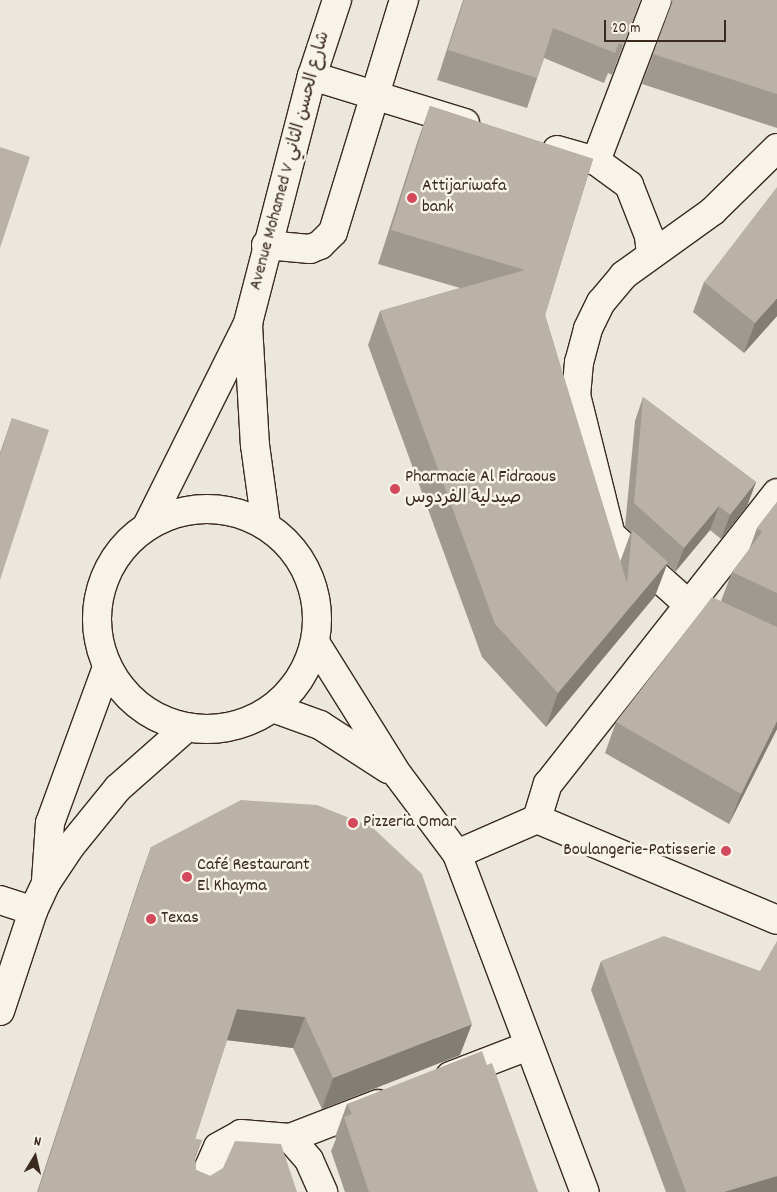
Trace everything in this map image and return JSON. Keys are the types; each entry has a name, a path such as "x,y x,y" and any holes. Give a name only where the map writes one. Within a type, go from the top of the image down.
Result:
{"street":[{"name":"Avenue Mohamed V شارع الحسن الثاني","path":"148,526 248,324 266,244 312,76 337,0"},
{"path":"266,244 299,250 320,246 333,232 372,97 404,0"},
{"path":"596,161 657,0"},
{"path":"312,76 372,97 494,132"},
{"path":"531,142 596,161 630,185 650,236 651,255"},
{"path":"777,148 713,211 624,275 601,302 588,329 579,362 576,395 611,535 688,604 777,646"},
{"name":"Avenue Mohamed V شارع الحسن الثاني","path":"248,324 255,445 266,525"},
{"path":"537,819 548,784 777,493"},
{"name":"Avenue Mohamed V شارع الحسن الثاني","path":"207,508 238,513 266,525 292,548 310,577 318,610 316,644 306,669 292,690 273,708 246,722 217,730 186,728 154,716 127,695 107,667 97,636 97,604 106,574 123,547 148,526 176,513 207,508"},
{"path":"316,644 398,775 457,854 528,1046 585,1192"},
{"path":"46,883 50,823 107,667"},
{"path":"273,708 320,725 398,775"},
{"path":"0,1011 33,911 46,883 70,846 118,788 186,728"},
{"path":"457,854 537,819 777,920"},
{"path":"0,900 33,911"},
{"path":"428,1085 528,1046"},
{"path":"198,1192 218,1147 241,1134 290,1138 400,1096"},
{"path":"290,1138 308,1160 324,1192"}],"building":[{"path":"464,0 640,0 623,45 619,43 615,53 553,28 537,78 448,50"},
{"path":"673,0 777,0 777,94 653,54"},
{"path":"430,106 593,159 545,315 627,583 632,530 668,562 558,693 495,624 380,311 525,270 391,230"},
{"path":"0,147 30,157 0,248"},
{"path":"777,187 777,298 755,323 704,282"},
{"path":"643,397 756,482 730,515 719,506 684,548 634,503"},
{"path":"12,418 49,430 0,580 0,456"},
{"path":"777,502 777,593 732,572 762,532 757,528"},
{"path":"712,597 777,627 777,721 741,794 616,722"},
{"path":"241,800 317,805 372,827 422,874 472,1024 333,1078 305,1017 237,1009 195,1139 202,1140 195,1155 196,1170 210,1176 223,1168 235,1141 281,1144 297,1192 38,1192 151,847"},
{"path":"664,936 760,971 777,941 777,1176 724,1192 686,1192 601,961"},
{"path":"482,1051 487,1065 492,1063 538,1192 369,1192 344,1117 352,1114 347,1104"}],"place":[{"name":"Attijariwafa bank","path":"412,198"},
{"name":"Pharmacie Al Fidraous صيدلية الفردوس","path":"395,489"},
{"name":"Pizzeria Omar","path":"353,823"},
{"name":"Boulangerie-Patisserie","path":"726,851"},
{"name":"Café Restaurant El Khayma","path":"187,877"},
{"name":"Texas","path":"151,919"}]}
